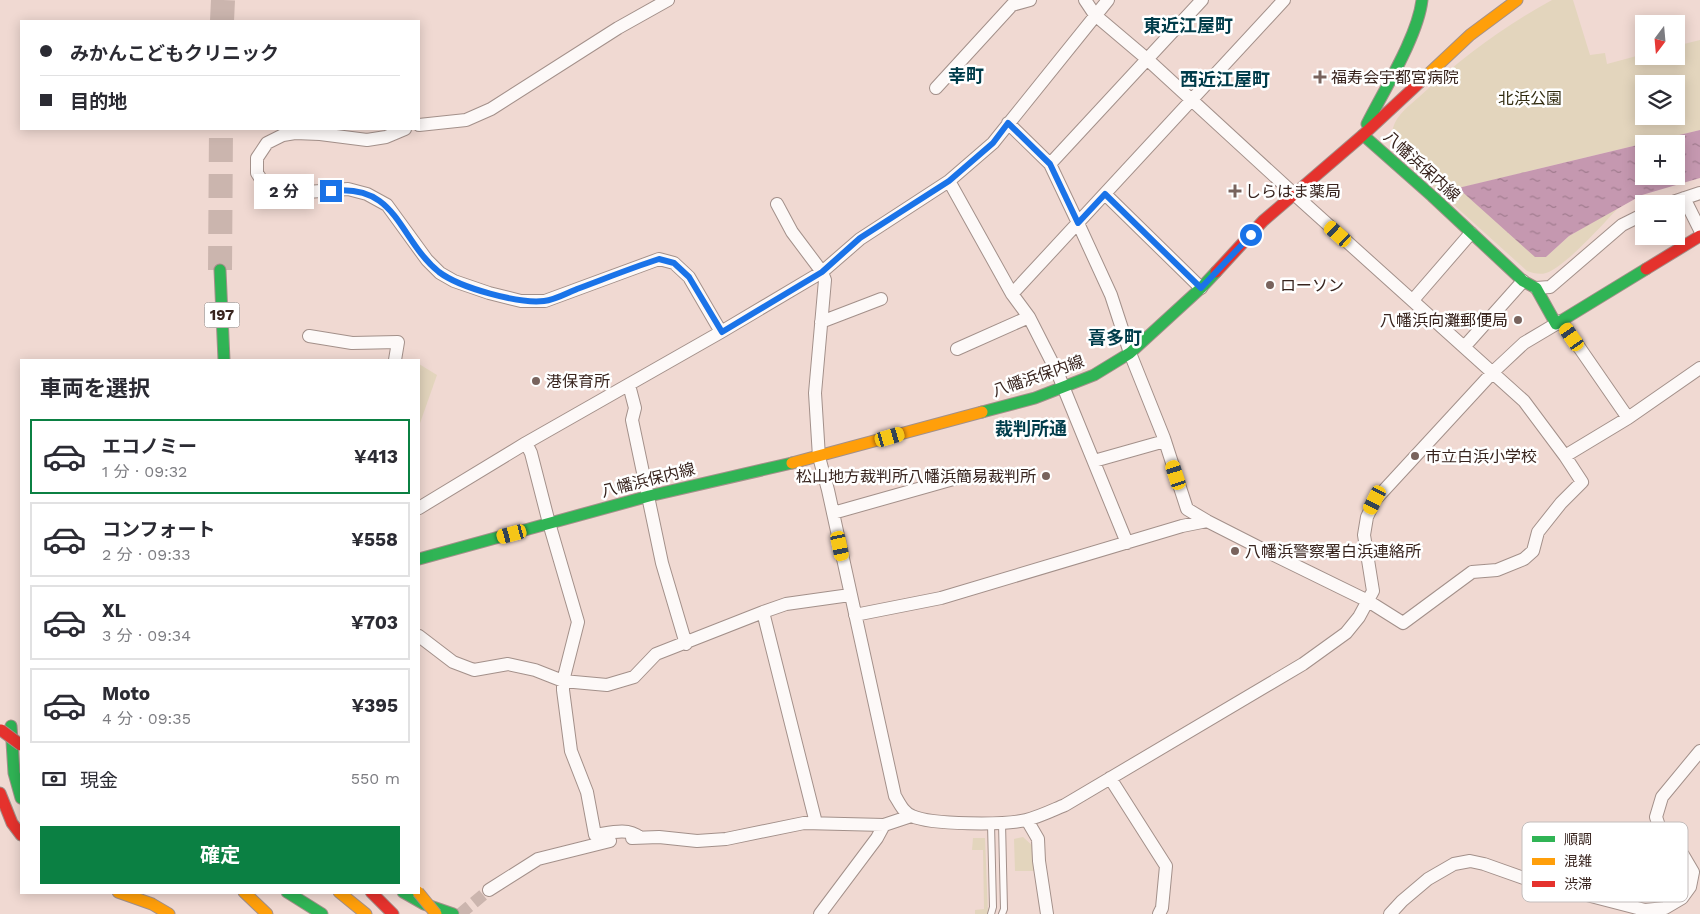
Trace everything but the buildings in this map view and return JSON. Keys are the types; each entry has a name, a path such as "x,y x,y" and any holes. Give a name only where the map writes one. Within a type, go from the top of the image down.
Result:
{"main road":[{"path":"1363,135 1410,40 1421,10 1422,0"},
{"path":"1363,135 1470,36 1517,0"},
{"name":"八幡浜保内線","path":"420,559 649,496 819,457 1035,398 1094,375 1130,352 1201,288 1263,221 1363,135 1523,281 1536,288"},
{"path":"1536,288 1558,322 1700,236"},
{"name":"197","path":"220,270 224,359"},
{"path":"0,717 10,726 20,741"},
{"path":"0,756 10,726"},
{"path":"10,726 14,768 20,796"},
{"path":"0,793 12,823 20,833"},
{"path":"124,894 152,904 169,914"},
{"path":"246,894 267,914"},
{"path":"290,894 322,914"},
{"path":"341,894 366,914"},
{"path":"373,894 393,914"},
{"path":"406,894 424,904 453,914"},
{"path":"420,894 436,914"}],"street":[{"path":"420,126 466,120 491,109 618,28 668,0"},
{"path":"936,88 1012,5 1030,0"},
{"path":"1008,123 1050,164 1111,295 1130,352 1165,441 1188,508 1207,521 1368,601 1403,623 1472,572 1497,570 1524,559 1533,550 1538,532 1561,503 1582,482 1524,401 1147,59 1095,15 1085,1 1071,0"},
{"path":"420,507 526,443 722,332 822,272 860,238 949,181 993,143 1108,0"},
{"path":"1050,164 1202,0"},
{"path":"1012,294 1284,0"},
{"path":"404,130 386,137 366,140 320,134 295,133 282,135 267,143 262,150 258,158 257,173 266,187 280,194 348,189 367,194 386,205 427,260 440,272 454,281 522,301 546,301 659,259 674,263 689,277 722,332"},
{"path":"949,181 1012,294 1028,317 1058,374 1127,543"},
{"path":"1685,198 1700,193"},
{"path":"1105,194 1201,288"},
{"path":"1685,200 1700,230"},
{"path":"777,204 792,232 822,272 825,280 815,393 819,457 896,796 903,810 911,816 927,821 997,823 1027,820 1065,805 1303,664 1346,634 1359,617 1373,591 1364,535 1367,517 1375,500 1493,372 1524,343 1558,322 1628,418"},
{"path":"1536,288 1550,287 1622,225 1635,218"},
{"path":"1413,300 1471,233"},
{"path":"1465,346 1523,281"},
{"path":"822,322 881,299"},
{"path":"957,349 1028,317"},
{"path":"309,336 352,343 398,342 395,359"},
{"path":"1565,456 1628,418 1700,368"},
{"path":"629,385 635,408 632,420 662,563 686,644"},
{"path":"1094,461 1165,441"},
{"path":"526,443 531,453 578,622 562,690 571,751 587,792 595,835 620,831 634,832 639,837"},
{"path":"833,513 957,478"},
{"path":"855,615 941,598 1182,526 1207,521"},
{"path":"420,637 453,662 474,670 508,664 535,670 563,681 607,685 634,677 656,654 686,644 763,612 786,604 850,595"},
{"path":"763,612 816,822"},
{"path":"1658,822 1656,817 1662,797 1700,751"},
{"path":"1110,778 1166,866 1162,908 1159,914"},
{"path":"489,890 538,858 600,842 659,836 697,841 726,839 804,823 884,825 911,816"},
{"path":"1027,820 1038,839 1039,861 1047,914"},
{"path":"820,914 884,825"},
{"path":"1390,914 1428,879 1454,864 1470,861 1522,878"},
{"path":"1688,864 1693,872 1688,890"},
{"path":"397,894 394,902 400,914"},
{"path":"1615,902 1646,910 1665,908 1675,902"}],"lane":[{"path":"991,914 993,907 997,823"},
{"path":"997,823 1004,909 1002,914"}],"green space":[{"name":"北浜公園","path":"1552,0 1573,0 1590,55 1605,53 1607,64 1635,56 1635,65 1685,65 1685,44 1700,40 1700,130 1679,135 1635,135 1635,146 1459,188 1546,257 1569,236 1619,207 1573,254 1554,269 1541,274 1527,271 1401,157 1392,136 1395,123 1407,107 1466,56 1517,21"},
{"path":"420,365 437,375 420,423"},
{"path":"1023,837 1034,847 1036,871 1015,871 1014,839"},
{"path":"973,838 985,838 988,914 975,914 975,910 984,909 983,850 972,850"}],"water":[{"path":"1700,130 1700,178 1685,182 1685,135 1679,135"},
{"path":"1635,146 1635,185 1676,185 1642,195 1635,195 1635,199 1569,236 1546,257 1535,257 1458,188"}],"tunnel":[{"path":"222,20 223,0"},
{"path":"220,270 221,130"},
{"path":"460,914 489,890"}],"traffic: fast":[{"path":"1367,124 1407,46 1414,30 1422,0"},
{"path":"1363,135 1523,281 1536,288 1556,324 1646,269"},
{"path":"220,270 224,359"},
{"path":"982,412 1035,398 1094,375 1130,353 1216,272"},
{"path":"420,559 649,496 792,463"},
{"path":"11,726 14,773 20,794"},
{"path":"290,894 322,914"},
{"path":"406,894 424,904 453,914"}],"traffic: slow":[{"path":"1420,82 1470,35 1517,0"},
{"path":"792,463 982,412"},
{"path":"124,894 152,904 169,914"},
{"path":"246,894 267,914"},
{"path":"341,894 366,914"},
{"path":"420,894 436,914"}],"traffic: jam":[{"path":"1216,272 1263,221 1363,135 1420,82"},
{"path":"1646,269 1700,236"},
{"path":"1,730 20,744"},
{"path":"0,793 12,823 20,834"},
{"path":"373,894 393,914"}],"place":[{"name":"福寿会宇都宮病院","path":"1320,77"},
{"name":"しらはま薬局","path":"1235,191"},
{"name":"ローソン","path":"1270,285"},
{"name":"八幡浜向灘郵便局","path":"1518,320"},
{"name":"港保育所","path":"536,381"},
{"name":"市立白浜小学校","path":"1415,456"},
{"name":"松山地方裁判所八幡浜簡易裁判所","path":"1046,476"},
{"name":"八幡浜警察署白浜連絡所","path":"1235,551"}],"district":[{"name":"東近江屋町","path":"1188,25"},
{"name":"幸町","path":"966,75"},
{"name":"西近江屋町","path":"1225,79"},
{"name":"喜多町","path":"1115,337"},
{"name":"裁判所通","path":"1031,428"}],"route":[{"path":"331,191 348,189 367,194 386,205 427,260 454,281 522,301 546,301 659,259 674,263 689,277 722,332 822,272 860,238 949,181 993,143 1008,123 1050,164 1078,223 1105,194 1201,288 1251,235"}]}
